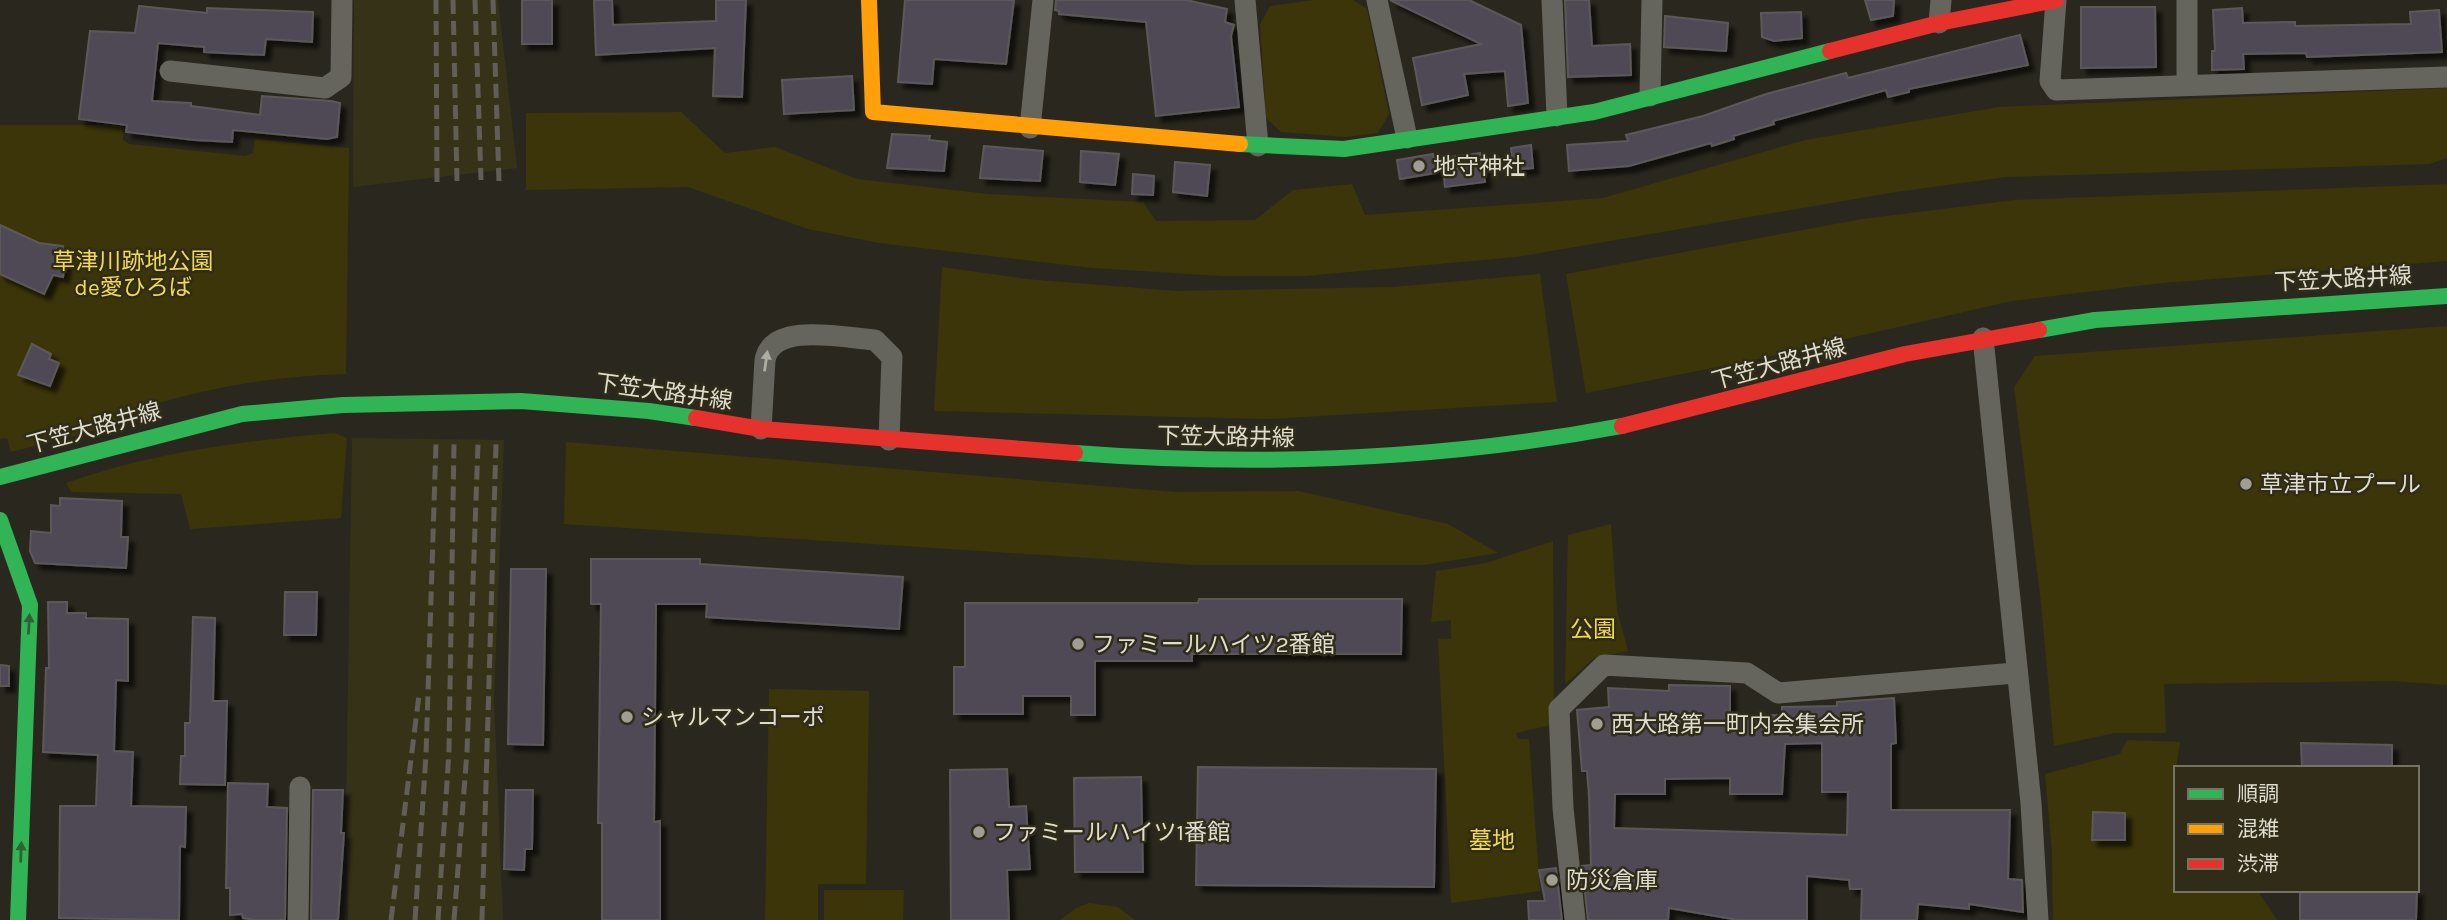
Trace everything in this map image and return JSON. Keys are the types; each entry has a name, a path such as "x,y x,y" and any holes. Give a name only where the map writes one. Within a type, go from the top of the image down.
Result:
{"main road":[{"path":"869,0 873,112 1030,128 1258,146 1344,149 1395,146 1557,116 1594,112 1939,23 2056,0"},
{"name":"下笠大路井線","path":"0,477 242,414 300,407 521,401 578,403 761,429 1165,460 1292,461 1407,456 1549,440 1624,426 1905,354 1983,338 2108,319 2447,296"},
{"path":"0,520 30,605 19,920"}],"street":[{"path":"170,71 325,88 341,77 342,0"},
{"path":"1030,128 1043,0"},
{"path":"1245,0 1258,146"},
{"path":"1377,0 1395,146"},
{"path":"1552,0 1557,116"},
{"path":"1650,96 1652,0"},
{"path":"1939,23 1941,0"},
{"path":"2056,0 2050,81 2056,90 2447,77"},
{"path":"2187,85 2188,0"},
{"path":"761,429 766,350 776,340 790,335 875,341 892,357 888,440"},
{"path":"1983,338 2015,673 2031,803 2038,920"},
{"path":"1575,920 1563,808 1559,709 1604,665 1747,673 1778,693 2015,673"},
{"path":"298,920 300,787"}],"shaded area":[{"path":"354,0 498,0 517,168 353,187"},
{"path":"352,438 504,440 494,699 503,920 348,920 346,808"}],"green space":[{"path":"1314,0 1353,0 1367,9 1389,114 1378,133 1346,137 1281,132 1266,118 1260,25 1270,6"},
{"path":"2447,88 2447,158 2429,164 2006,177 1896,192 1516,257 1305,276 1222,276 1093,268 879,243 808,229 688,187 526,190 526,113 681,112 725,153 775,147 857,179 988,194 1143,202 1156,221 1255,220 1293,190 1352,184 1365,215 1603,198 1805,140 1999,107"},
{"name":"草津川跡地公園 de愛ひろば","path":"0,125 123,125 123,140 129,144 245,156 253,153 255,139 349,148 346,374 268,380 192,394 142,408 136,420 11,452 7,438 0,439"},
{"path":"2447,184 2447,261 2162,283 2012,301 1758,359 1586,393 1566,274 1862,219 2015,200"},
{"path":"942,267 1026,279 1176,291 1393,287 1540,274 1557,402 1268,419 934,411"},
{"name":"草津市立プール","path":"2447,326 2447,685 2392,681 2164,684 2166,733 2115,733 2054,746 2041,603 2014,387 2035,356"},
{"path":"334,433 347,438 341,518 190,529 181,494 71,492 66,483 132,463 198,449"},
{"path":"566,442 1176,492 1298,491 1448,524 1498,553 1424,565 1195,565 564,524"},
{"name":"公園","path":"1611,524 1617,610 1628,651 1594,658 1565,684 1568,535"},
{"name":"墓地","path":"1553,541 1554,724 1516,733 1518,739 1529,739 1540,891 1451,903 1438,639 1451,639 1451,620 1431,622 1436,571 1486,563"},
{"path":"769,689 869,691 866,884 818,884 818,920 765,920"},
{"path":"2127,740 2180,742 2176,766 2174,766 2174,892 2258,892 2277,920 2053,920 2052,851 2045,774 2120,754"},
{"path":"824,890 904,890 903,920 824,920"},
{"path":"1089,903 1118,907 1135,920 1060,920 1076,908"}],"building":[{"path":"522,0 552,0 552,44 522,44"},
{"path":"594,0 612,0 613,25 716,21 716,0 746,0 742,97 713,96 715,48 596,55"},
{"path":"905,0 1014,0 1006,64 934,59 932,84 898,82"},
{"path":"1056,0 1186,0 1227,9 1225,22 1234,25 1231,36 1239,107 1156,116 1146,22 1059,14 1059,11 1055,10"},
{"path":"1390,0 1469,0 1521,25 1528,103 1508,106 1505,71 1464,74 1468,95 1422,105 1413,58 1481,44"},
{"path":"1565,0 1589,0 1592,46 1630,44 1631,75 1568,77"},
{"path":"1865,0 1894,0 1893,16 1871,20"},
{"path":"139,6 207,13 207,8 313,12 312,42 266,39 264,55 204,52 204,47 158,43 152,101 191,103 191,106 260,115 262,96 331,101 340,103 337,137 327,139 233,130 232,142 194,140 126,132 127,125 79,119 90,31 135,33"},
{"path":"2081,7 2155,7 2156,67 2081,68"},
{"path":"2242,8 2243,23 2295,22 2295,26 2411,24 2410,12 2439,10 2442,52 2307,57 2306,53 2243,54 2244,69 2212,70 2212,51 2215,51 2213,10"},
{"path":"1801,12 1802,38 1774,41 1762,37 1761,13"},
{"path":"1665,16 1728,23 1726,51 1664,47"},
{"path":"2020,35 2028,65 1909,89 1909,92 1888,97 1886,90 1773,121 1774,124 1733,136 1734,139 1712,146 1711,143 1629,166 1569,171 1567,145 1628,141 1626,135 1703,116 1766,94 1846,73 1848,78"},
{"path":"852,76 854,110 784,114 782,80"},
{"path":"892,134 930,136 929,140 947,142 944,171 887,168"},
{"path":"1531,145 1533,168 1513,170 1511,148"},
{"path":"984,146 1043,151 1040,181 980,178"},
{"path":"1081,151 1119,154 1115,185 1080,182"},
{"path":"1480,153 1485,182 1445,187 1442,158"},
{"path":"1433,154 1436,173 1400,179 1397,160"},
{"path":"1175,162 1210,165 1207,196 1173,192"},
{"path":"1133,174 1154,176 1153,195 1132,194"},
{"path":"0,225 39,243 63,246 62,253 66,254 63,277 53,275 44,294 0,274"},
{"path":"32,344 51,354 49,359 59,363 50,386 18,375"},
{"path":"60,498 122,501 121,537 128,537 126,568 35,563 30,551 31,531 51,533 51,505 60,506"},
{"path":"591,559 700,559 700,564 903,577 899,629 706,617 707,604 656,604 654,822 660,821 660,920 602,920 602,823 598,823 601,604 591,604"},
{"path":"511,569 546,569 543,745 508,744"},
{"path":"285,592 317,592 316,635 284,635"},
{"path":"1199,599 1402,599 1401,654 1192,654 1192,661 1095,661 1095,715 1071,715 1071,696 1023,696 1023,714 954,714 954,667 965,667 965,603 1198,603"},
{"path":"48,602 67,602 67,613 86,613 86,618 128,619 128,681 116,680 114,751 133,752 131,806 186,807 185,847 180,846 179,920 59,918 60,806 96,806 98,755 43,752 46,668 49,668"},
{"path":"193,617 215,618 213,701 227,701 225,785 180,784 181,756 185,756 185,723 190,723"},
{"path":"0,665 9,666 9,686 0,686"},
{"path":"1669,685 1730,686 1730,716 1782,715 1782,707 1837,706 1837,702 1894,698 1896,743 1891,744 1891,810 2010,810 2008,879 2022,880 2023,912 1969,904 1969,909 1918,904 1917,920 1861,920 1862,889 1850,889 1849,880 1807,876 1807,920 1738,920 1669,908 1668,920 1588,920 1582,866 1591,865 1589,796 1587,771 1582,771 1577,710 1609,707 1608,688 1669,691","holes":["1822,743 1822,792 1848,792 1847,835 1614,828 1615,794 1665,794 1665,779 1730,778 1730,794 1782,794 1785,744"]},
{"path":"2301,743 2392,745 2392,766 2302,766"},
{"path":"1198,767 1436,769 1434,887 1196,885"},
{"name":"ファミールハイツ1番館","path":"1007,769 1009,807 1026,806 1030,869 1007,870 1009,920 951,920 950,770"},
{"path":"1141,777 1143,872 1075,872 1074,778"},
{"path":"228,783 268,784 267,807 287,808 285,920 255,920 243,918 242,914 230,915 230,888 226,888"},
{"path":"313,790 343,790 341,833 344,833 338,920 311,920"},
{"path":"506,790 533,790 532,849 525,849 524,870 504,869"},
{"path":"2093,812 2125,813 2125,840 2092,840"},
{"path":"1556,868 1562,920 1529,920 1528,901 1545,901 1539,870"},
{"path":"2300,892 2417,892 2416,920 2300,920"}],"railway":[{"path":"436,0 437,182"},
{"path":"453,0 457,181"},
{"path":"475,0 481,180"},
{"path":"493,0 499,181"},
{"path":"415,920 426,755 436,443"},
{"path":"438,920 449,751 454,443"},
{"path":"454,920 467,752 478,444"},
{"path":"482,920 496,444"},
{"path":"391,920 419,695"}],"traffic: fast":[{"path":"1240,144 1344,149 1594,112 1830,51"},
{"path":"2039,330 2095,320 2447,296"},
{"path":"0,477 242,414 343,405 521,401 649,411 696,418"},
{"path":"1075,453 1281,460 1350,457 1486,447 1622,426"},
{"path":"0,520 30,605 18,920"}],"traffic: slow":[{"path":"869,0 873,112 1240,144"}],"traffic: jam":[{"path":"1830,51 1939,23 2056,0"},
{"path":"1622,426 1905,354 2039,330"},
{"path":"696,418 761,429 1075,453"}],"place":[{"name":"地守神社","path":"1419,166"},
{"name":"草津市立プール","path":"2246,484"},
{"name":"ファミールハイツ2番館","path":"1078,644"},
{"name":"シャルマンコーポ","path":"627,717"},
{"name":"西大路第一町内会集会所","path":"1597,724"},
{"name":"ファミールハイツ1番館","path":"979,832"},
{"name":"防災倉庫","path":"1552,880"}]}
